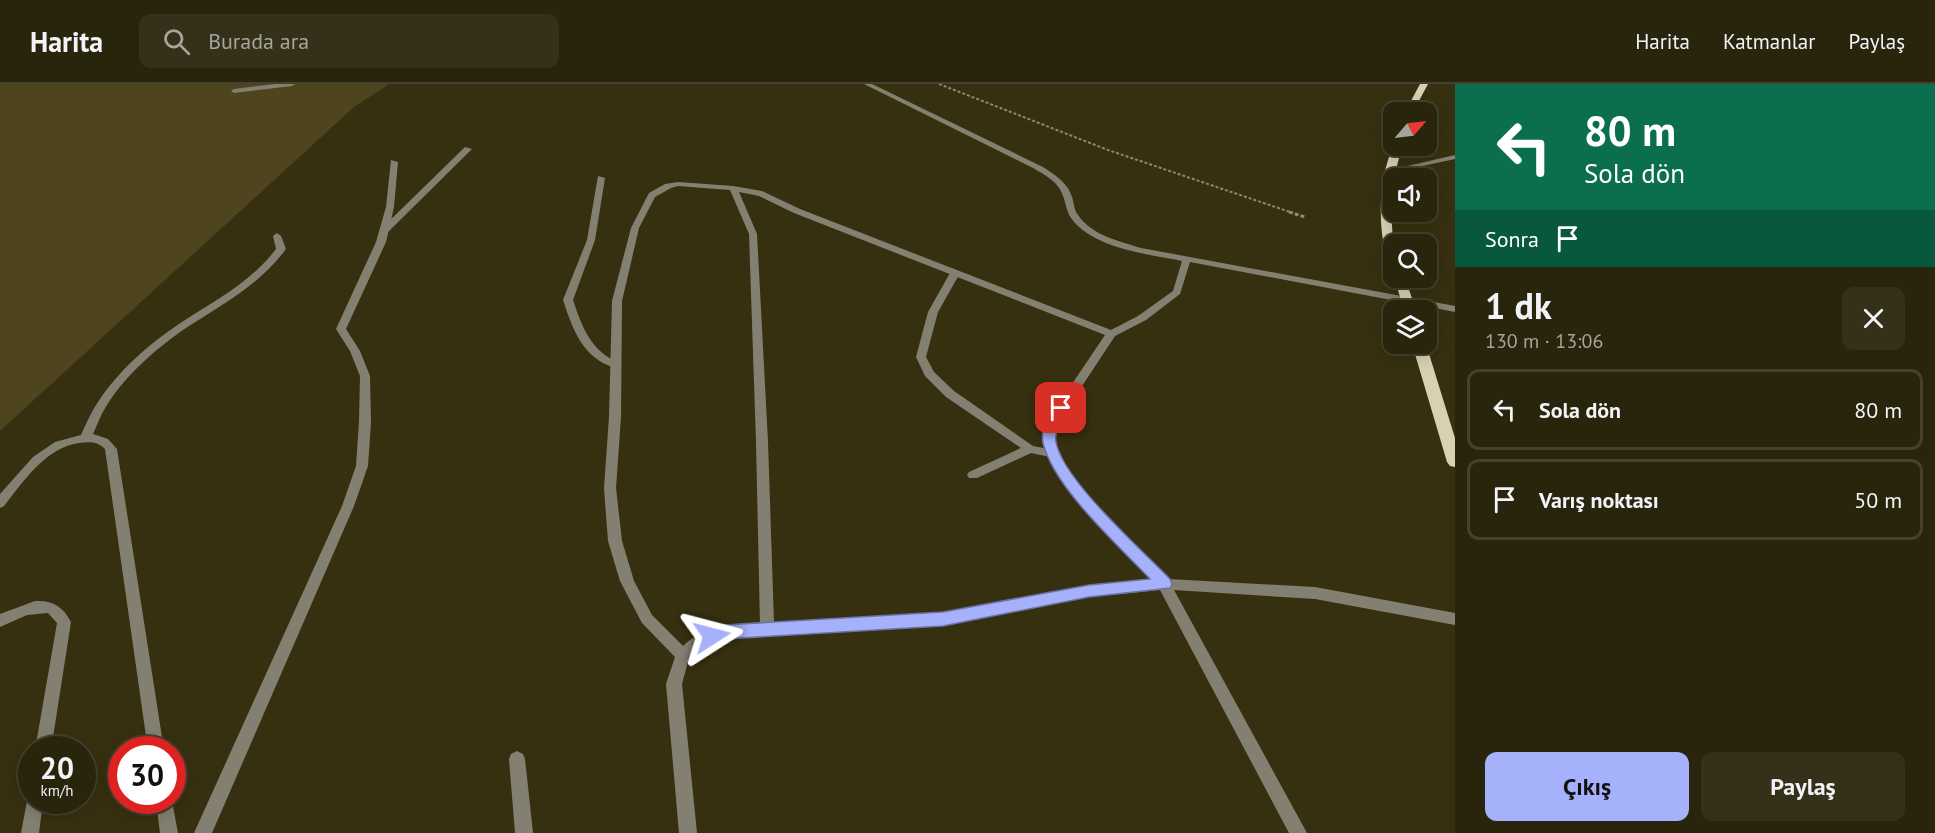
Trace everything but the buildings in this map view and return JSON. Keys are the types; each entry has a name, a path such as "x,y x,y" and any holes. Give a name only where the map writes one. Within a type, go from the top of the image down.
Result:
{"main road":[{"path":"1414,102 1424,84"},
{"path":"1422,354 1455,462"}],"street":[{"path":"234,91 292,84"},
{"path":"867,84 1036,166 1057,180 1067,194 1069,208 1080,224 1103,238 1139,250 1384,300"},
{"path":"384,231 468,149"},
{"path":"1404,168 1455,157"},
{"path":"204,833 348,506 362,466 365,376 355,351 341,329 384,231 390,207 394,162"},
{"path":"601,178 591,240 568,300 579,331 597,358 616,365"},
{"path":"683,655 647,619 627,580 615,541 610,488 617,301 636,228 652,195 668,186 678,184 733,188 762,194 797,211 1111,334"},
{"path":"733,188 753,234 767,630"},
{"path":"86,438 102,404 136,366 183,326 253,282 269,267 281,249 278,236"},
{"path":"1187,258 1177,292 1142,318 1111,334 1053,421 1049,441 1060,466 1081,495 1164,584 1298,833"},
{"path":"955,273 933,312 921,357 929,374 950,394 1030,449 1055,454"},
{"path":"1437,307 1455,309"},
{"path":"0,503 35,460 64,443 86,438 103,441 111,449 154,736"},
{"path":"973,475 1030,449"},
{"path":"688,833 674,684 683,655 700,639 724,632 943,619 1089,591 1164,584 1315,593 1455,619"},
{"path":"0,621 23,609 46,607 56,609 64,622 45,736"},
{"path":"517,759 524,833"},
{"path":"30,833 33,814"},
{"path":"166,814 169,833"}],"path":[{"path":"939,84 1108,150 1305,217"}],"shaded area":[{"path":"0,84 389,84 354,107 0,431"}],"route":[{"path":"712,636 724,632 943,619 1089,591 1164,584 1081,495 1060,466 1049,441 1053,421 1061,408"}]}
